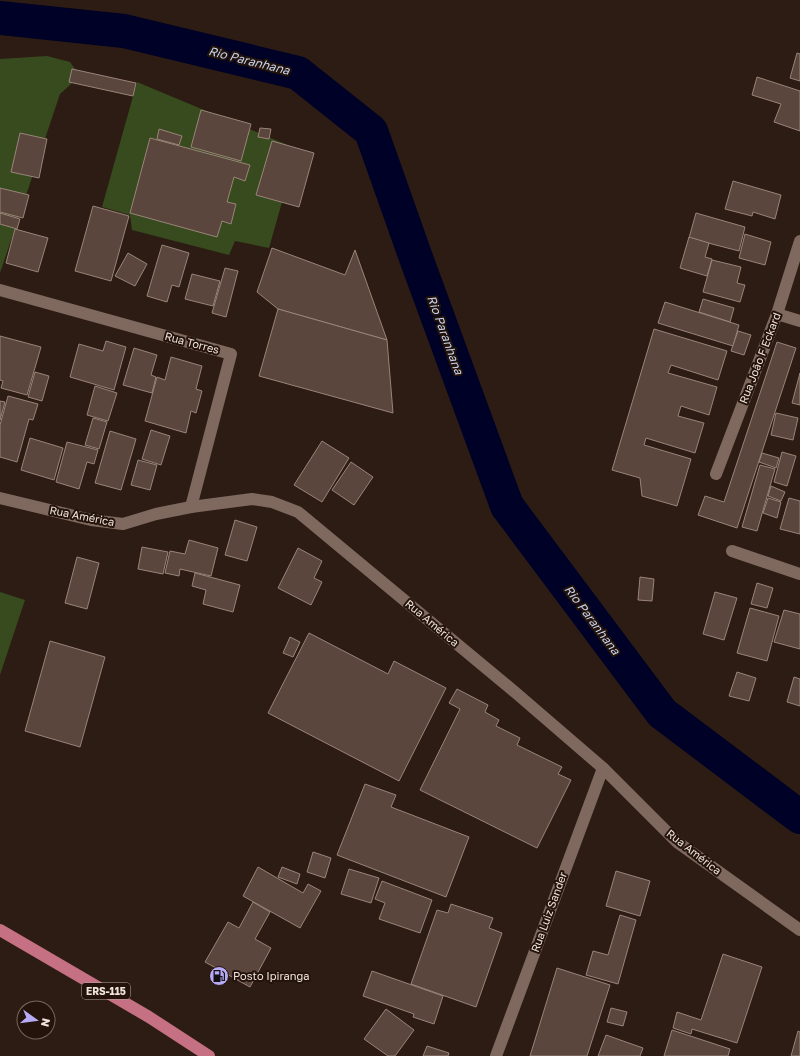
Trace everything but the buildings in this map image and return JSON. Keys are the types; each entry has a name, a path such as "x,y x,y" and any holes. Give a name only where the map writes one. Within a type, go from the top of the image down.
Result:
{"main road":[{"name":"ERS-115","path":"0,930 136,1009 209,1056"}],"street":[{"name":"Rua João F Eckard","path":"716,474 777,314 800,241"},
{"name":"Rua Torres","path":"0,290 231,354 191,507"},
{"path":"777,314 800,321"},
{"name":"Rua América","path":"0,498 91,520 124,524 156,514 191,507 252,499 272,502 298,512 516,693 602,768 677,842 800,930"},
{"path":"732,551 800,574"},
{"name":"Rua Luiz Sander","path":"496,1056 602,768"}],"green space":[{"path":"47,56 70,62 80,76 60,94 0,273 0,59"},
{"path":"137,82 297,149 269,248 235,241 229,255 132,230 130,215 102,207"},
{"path":"0,592 25,600 0,675"}],"waterway":[{"name":"Rio Paranhana","path":"0,18 124,31 298,73 371,131 507,506 662,713 800,817"}],"place":[{"name":"Posto Ipiranga","path":"219,976"}]}
